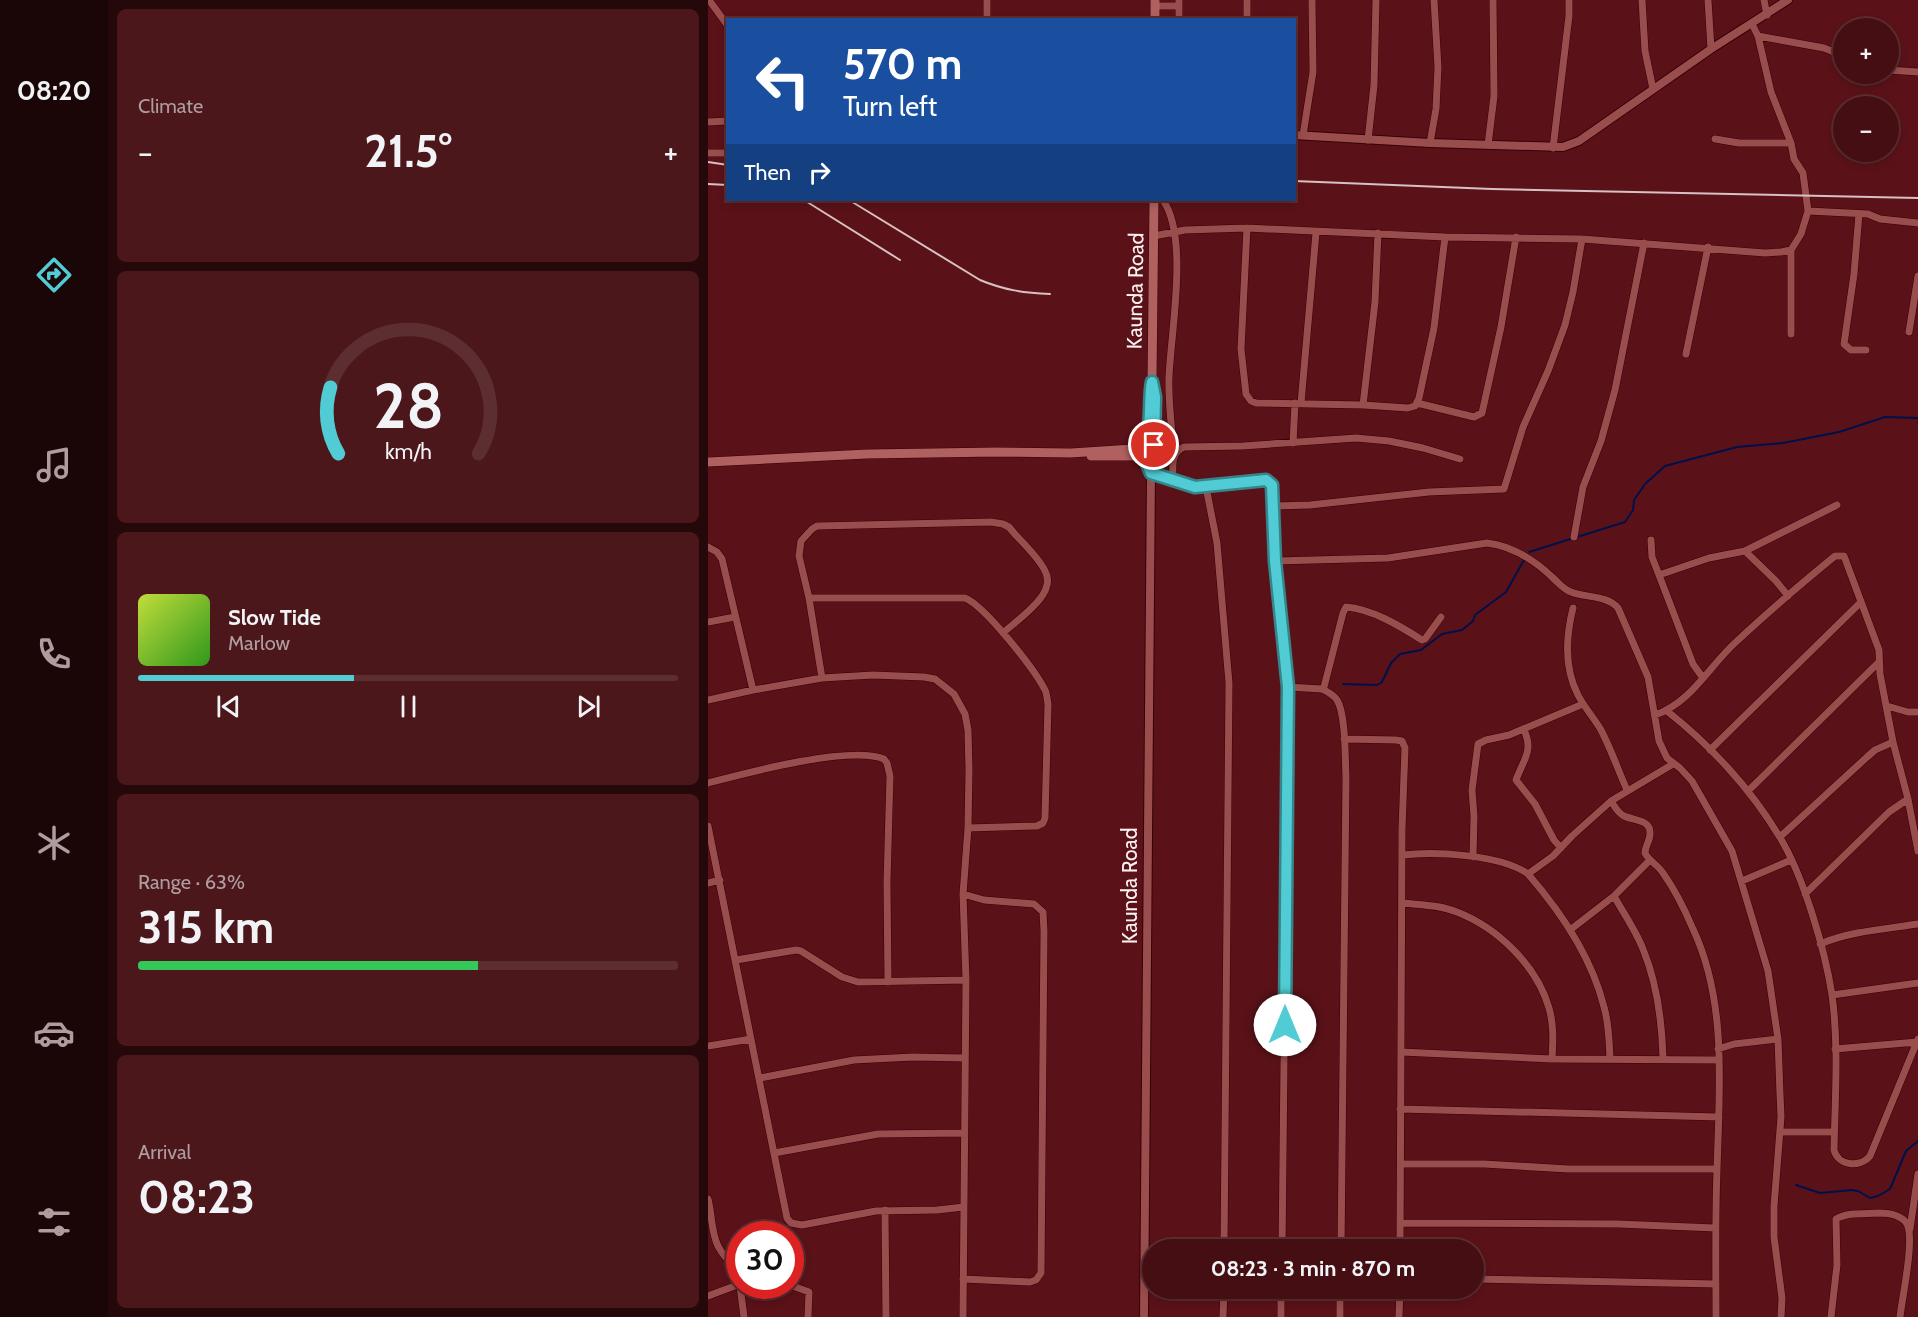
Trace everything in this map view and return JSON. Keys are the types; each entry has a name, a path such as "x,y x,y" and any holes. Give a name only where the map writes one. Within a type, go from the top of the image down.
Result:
{"main road":[{"name":"Kaunda Road","path":"1137,452 1145,444 1148,435 1152,382 1154,201"},
{"path":"708,462 867,454 1137,452"}],"street":[{"path":"709,0 726,23"},
{"path":"987,0 987,18"},
{"path":"1247,0 1247,18"},
{"path":"1312,0 1313,72 1299,135 1552,148 1579,141 1712,49 1788,0"},
{"path":"1368,140 1374,85 1376,0"},
{"path":"1430,143 1436,109 1438,67 1434,0"},
{"path":"1488,145 1494,96 1493,0"},
{"path":"1552,148 1569,16 1569,0"},
{"path":"1642,0 1645,51 1653,89"},
{"path":"1708,0 1712,49"},
{"path":"1764,0 1767,15"},
{"path":"1155,3 1179,3"},
{"path":"1752,24 1758,36 1771,92 1791,143 1794,159 1803,172 1808,211 1801,234 1791,249 1791,334"},
{"path":"1758,36 1833,52"},
{"path":"1899,70 1918,72"},
{"path":"708,122 726,121"},
{"path":"1715,139 1746,143 1791,143"},
{"path":"708,153 726,153"},
{"path":"1163,201 1169,210 1176,247 1169,389 1174,456 1173,480"},
{"path":"1808,211 1868,214 1880,219 1918,223"},
{"path":"1859,214 1854,274 1844,344 1851,350 1866,350"},
{"path":"1154,236 1220,228 1247,228 1445,237 1582,238 1765,253 1791,249"},
{"path":"1247,228 1241,349 1246,394 1251,401 1408,408 1417,403 1474,417 1482,413 1501,327 1516,237"},
{"path":"1293,442 1316,232"},
{"path":"1363,405 1375,295 1378,233"},
{"path":"1417,403 1434,328 1445,237"},
{"path":"1274,506 1310,505 1428,492 1504,489 1523,427 1565,325 1582,238"},
{"path":"1574,537 1583,487 1601,441 1615,390 1644,243"},
{"path":"1686,354 1708,247"},
{"path":"1909,332 1918,276"},
{"path":"1174,456 1184,447 1356,438 1423,448 1461,459"},
{"name":"Kaunda Road","path":"1137,452 1151,473 1144,1317"},
{"path":"1151,473 1195,487 1269,481 1273,488 1275,561 1288,687 1282,1239"},
{"path":"1206,487 1217,543 1229,683 1224,1239"},
{"path":"1659,575 1709,558 1744,551 1837,505"},
{"path":"822,678 809,598 799,556 801,541 817,526 997,522 1009,527 1045,569 1048,579 1043,595 1003,633"},
{"path":"1650,540 1652,557 1693,664 1703,678"},
{"path":"1275,561 1388,558 1486,543 1512,548 1551,575 1565,589 1606,600 1614,603 1618,608 1648,677 1659,741 1667,758 1692,781 1732,851 1768,971 1778,1039 1780,1132 1774,1237 1782,1298 1781,1317"},
{"path":"708,548 717,552 722,559 753,690"},
{"path":"1744,551 1776,581 1788,596"},
{"path":"1656,715 1667,711 1693,692 1735,643 1835,556 1840,555 1846,559 1860,603 1879,650 1878,662 1893,742 1908,799 1918,851"},
{"path":"809,598 966,598 973,601 1003,633 1039,680 1047,695 1046,818 1037,826 968,828"},
{"path":"1710,750 1860,603"},
{"path":"1322,689 1326,684 1346,607 1360,609 1394,623 1422,640 1441,617"},
{"path":"1573,608 1568,626 1567,655 1574,687 1582,704 1605,738 1627,790"},
{"path":"708,622 735,617"},
{"path":"1748,791 1878,662"},
{"path":"708,700 822,678 873,675 924,677 936,679 954,694 965,714 968,730 968,828 963,894 966,981 963,1317"},
{"path":"1288,687 1322,689 1331,693 1337,700 1344,739 1341,1239"},
{"path":"1473,857 1472,790 1478,744 1524,730 1582,704"},
{"path":"1887,706 1908,712 1918,712"},
{"path":"1667,711 1687,726 1748,791 1780,837 1791,860 1805,894 1832,995 1836,1157 1848,1163 1859,1164 1870,1156 1917,1041 1835,1049"},
{"path":"1524,730 1529,739 1529,751 1516,780 1540,812 1554,840 1561,848"},
{"path":"1344,739 1396,740 1402,741 1404,748 1400,1239"},
{"path":"1780,837 1875,750 1893,742"},
{"path":"708,783 754,771 828,758 862,755 884,759 888,763 890,776 887,882 888,982"},
{"path":"1528,874 1561,848 1611,801 1673,764"},
{"path":"1805,894 1889,812 1908,799"},
{"path":"1611,801 1623,815 1646,823 1650,829 1651,837 1644,849 1646,856 1662,872 1694,930 1712,985 1719,1060 1715,1227 1716,1317"},
{"path":"708,826 787,1218 791,1223 802,1225 885,1210 937,1210 964,1207"},
{"path":"1403,855 1430,853 1473,857 1508,863 1528,874 1570,930 1592,969 1607,1019 1611,1058"},
{"path":"1570,930 1614,896 1650,860"},
{"path":"1742,881 1791,860"},
{"path":"708,883 720,880"},
{"path":"963,894 984,900 1034,904 1043,912 1044,931 1041,1273 1036,1280 1030,1282 963,1279"},
{"path":"1614,896 1643,948 1650,970 1660,1015 1663,1058"},
{"path":"1403,903 1455,911 1478,922 1511,947 1535,977 1550,1009 1553,1030 1552,1059"},
{"path":"1820,944 1873,930 1918,924"},
{"path":"736,960 801,951 842,977 858,982 966,981"},
{"path":"1832,995 1918,983"},
{"path":"708,1046 751,1039"},
{"path":"1718,1049 1734,1044 1778,1039"},
{"path":"1401,1052 1552,1059 1719,1060"},
{"path":"760,1078 854,1060 913,1057 965,1058"},
{"path":"1400,1109 1719,1117"},
{"path":"1780,1132 1834,1132"},
{"path":"774,1153 878,1134 964,1133"},
{"path":"1401,1164 1484,1164 1568,1169 1717,1169"},
{"path":"1900,1317 1918,1174"},
{"path":"708,1199 715,1239 726,1257"},
{"path":"885,1210 886,1317"},
{"path":"1831,1317 1837,1265 1836,1219 1850,1215 1894,1215 1902,1218 1910,1232"},
{"path":"1400,1223 1715,1227"},
{"path":"1484,1279 1716,1284"},
{"path":"708,1296 726,1289"},
{"path":"804,1290 809,1292 808,1317"},
{"path":"742,1299 744,1317"},
{"path":"1223,1317 1224,1299"},
{"path":"1281,1299 1281,1317"},
{"path":"1340,1299 1340,1317"},
{"path":"1399,1317 1400,1299"}],"waterway":[{"path":"1529,552 1625,522 1633,510 1634,500 1645,484 1665,466 1737,447 1783,443 1839,432 1885,417 1918,418"},
{"path":"1343,684 1377,685 1382,682 1391,663 1400,654 1421,650 1442,634 1462,630 1473,621 1475,615 1506,592 1524,560"},
{"path":"1796,1185 1820,1193 1852,1190 1870,1198 1878,1196 1890,1189 1906,1151 1918,1141"}],"railway":[{"path":"708,162 726,165"},
{"path":"1296,181 1492,189 1918,198"},
{"path":"708,184 726,185"},
{"path":"806,201 900,260"},
{"path":"851,201 980,280 1014,290 1050,294"}],"route":[{"path":"1154,445 1155,397 1152,382 1147,441 1140,447 1148,461 1151,473 1195,487 1266,480 1272,485 1275,561 1284,630 1288,687 1285,1025"}]}
